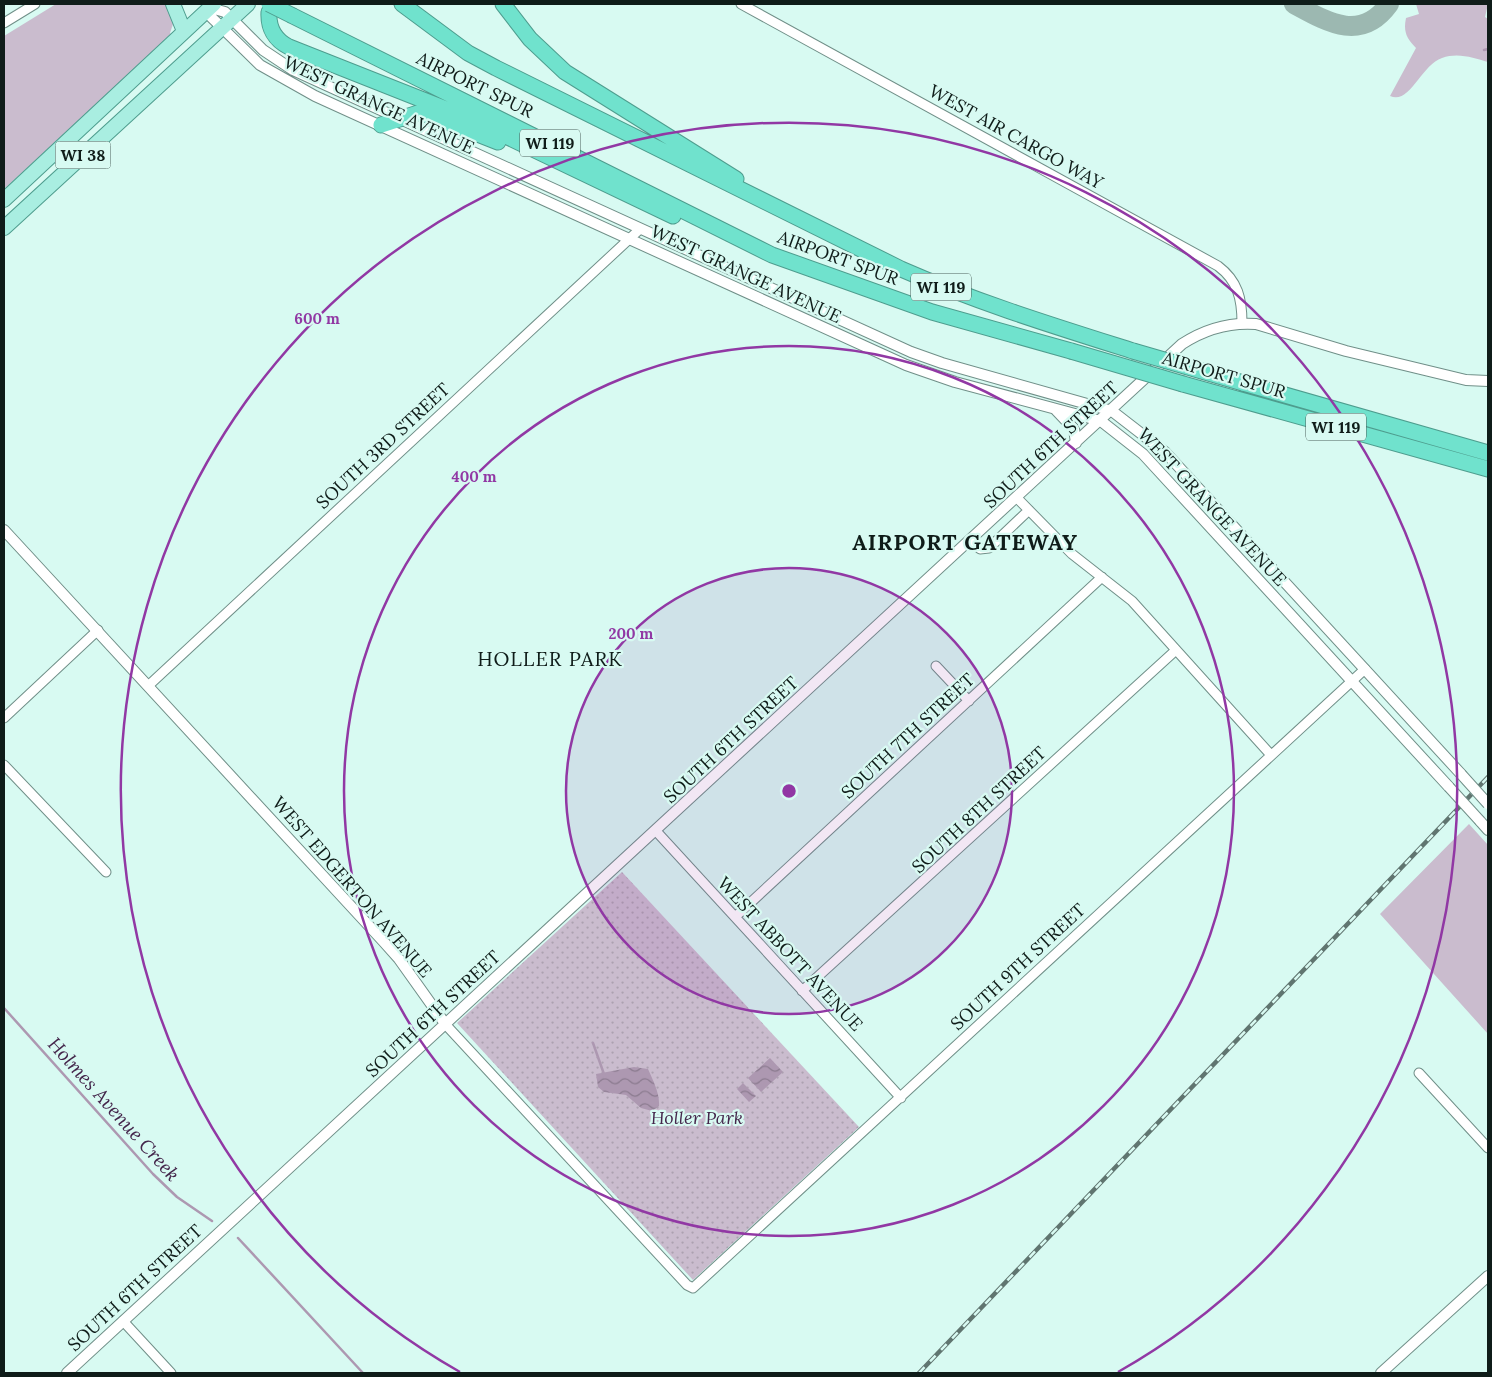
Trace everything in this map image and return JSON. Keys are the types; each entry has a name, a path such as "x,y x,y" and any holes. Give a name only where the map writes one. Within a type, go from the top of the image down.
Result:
{"highway":[{"name":"AIRPORT SPUR","path":"402,4 468,53 496,68 699,171 797,216 901,269 958,294 1133,352 1488,453"},
{"path":"503,4 534,44 572,77 797,216"},
{"name":"AIRPORT SPUR","path":"269,8 293,16 772,255 932,312 1488,469"},
{"path":"269,8 270,27 274,36 289,47 466,116 693,225 772,255"},
{"path":"382,125 418,113 432,116 582,173"}],"main road":[{"path":"173,4 184,31"},
{"name":"WI 38","path":"6,222 248,4"},
{"name":"WI 38","path":"4,200 184,31 206,6"}],"street":[{"path":"4,23 35,4"},
{"name":"WEST AIR CARGO WAY","path":"741,4 1218,266 1236,284 1240,298 1242,323"},
{"name":"WEST GRANGE AVENUE","path":"206,6 219,10 232,18 263,50 278,61 640,229 883,339 942,363 1112,411 1165,452 1488,804"},
{"name":"WEST GRANGE AVENUE","path":"206,6 221,28 245,53 272,73 382,125 877,352 938,376 1100,421 1131,443 1152,464 1488,830"},
{"name":"SOUTH 3RD STREET","path":"148,686 640,229"},
{"path":"682,263 688,251"},
{"name":"SOUTH 6TH STREET","path":"66,1373 1112,411 1172,353 1193,337 1217,327 1242,323 1270,327 1314,343 1459,378 1488,381"},
{"path":"877,352 883,339"},
{"path":"1052,407 1074,429 1076,443"},
{"path":"1152,464 1165,452"},
{"path":"1017,498 1072,554 1132,601 1271,755"},
{"path":"971,540 980,549 989,548 1030,510"},
{"name":"WEST EDGERTON AVENUE","path":"4,530 383,941 446,1025 687,1285 693,1288"},
{"path":"1251,572 1264,560"},
{"name":"SOUTH 7TH STREET","path":"735,917 1102,578"},
{"path":"4,718 98,630"},
{"name":"SOUTH 8TH STREET","path":"802,991 1176,650"},
{"path":"936,666 969,701"},
{"name":"SOUTH 9TH STREET","path":"693,1288 1365,669"},
{"path":"4,765 106,872"},
{"name":"WEST ABBOTT AVENUE","path":"656,831 901,1098"},
{"path":"1419,1073 1488,1148"},
{"path":"1381,1373 1488,1276"},
{"path":"123,1321 171,1373"}],"green space":[{"path":"56,4 168,4 173,11 169,14 174,21 170,33 172,35 4,189 4,36"},
{"path":"1416,4 1488,4 1485,17 1488,19 1488,62 1472,57 1448,56 1442,58 1428,68 1404,95 1390,96 1416,48 1408,38 1405,27 1406,18 1419,14"},
{"path":"1469,824 1488,845 1488,1034 1380,914"},
{"name":"Holler Park","path":"622,872 859,1127 693,1280 457,1023"}],"water":[{"path":"770,1058 783,1072 761,1092 748,1078"},
{"path":"634,1067 648,1069 654,1082 659,1106 652,1111 641,1108 626,1095 604,1092 598,1087 596,1074"},
{"path":"743,1083 756,1096 749,1102 737,1089"}],"waterway":[{"path":"1484,50 1488,49"},
{"name":"Holmes Avenue Creek","path":"4,1008 153,1174 177,1197 212,1221"},
{"path":"593,1043 605,1077"},
{"name":"Holmes Avenue Creek","path":"238,1238 363,1373"}],"taxiway":[{"path":"1294,4 1331,22 1355,26 1367,23 1378,16 1389,4"}],"railway":[{"path":"919,1373 1488,777"}],"district":[{"name":"AIRPORT GATEWAY","path":"965,542"},
{"name":"HOLLER PARK","path":"550,659"}]}
